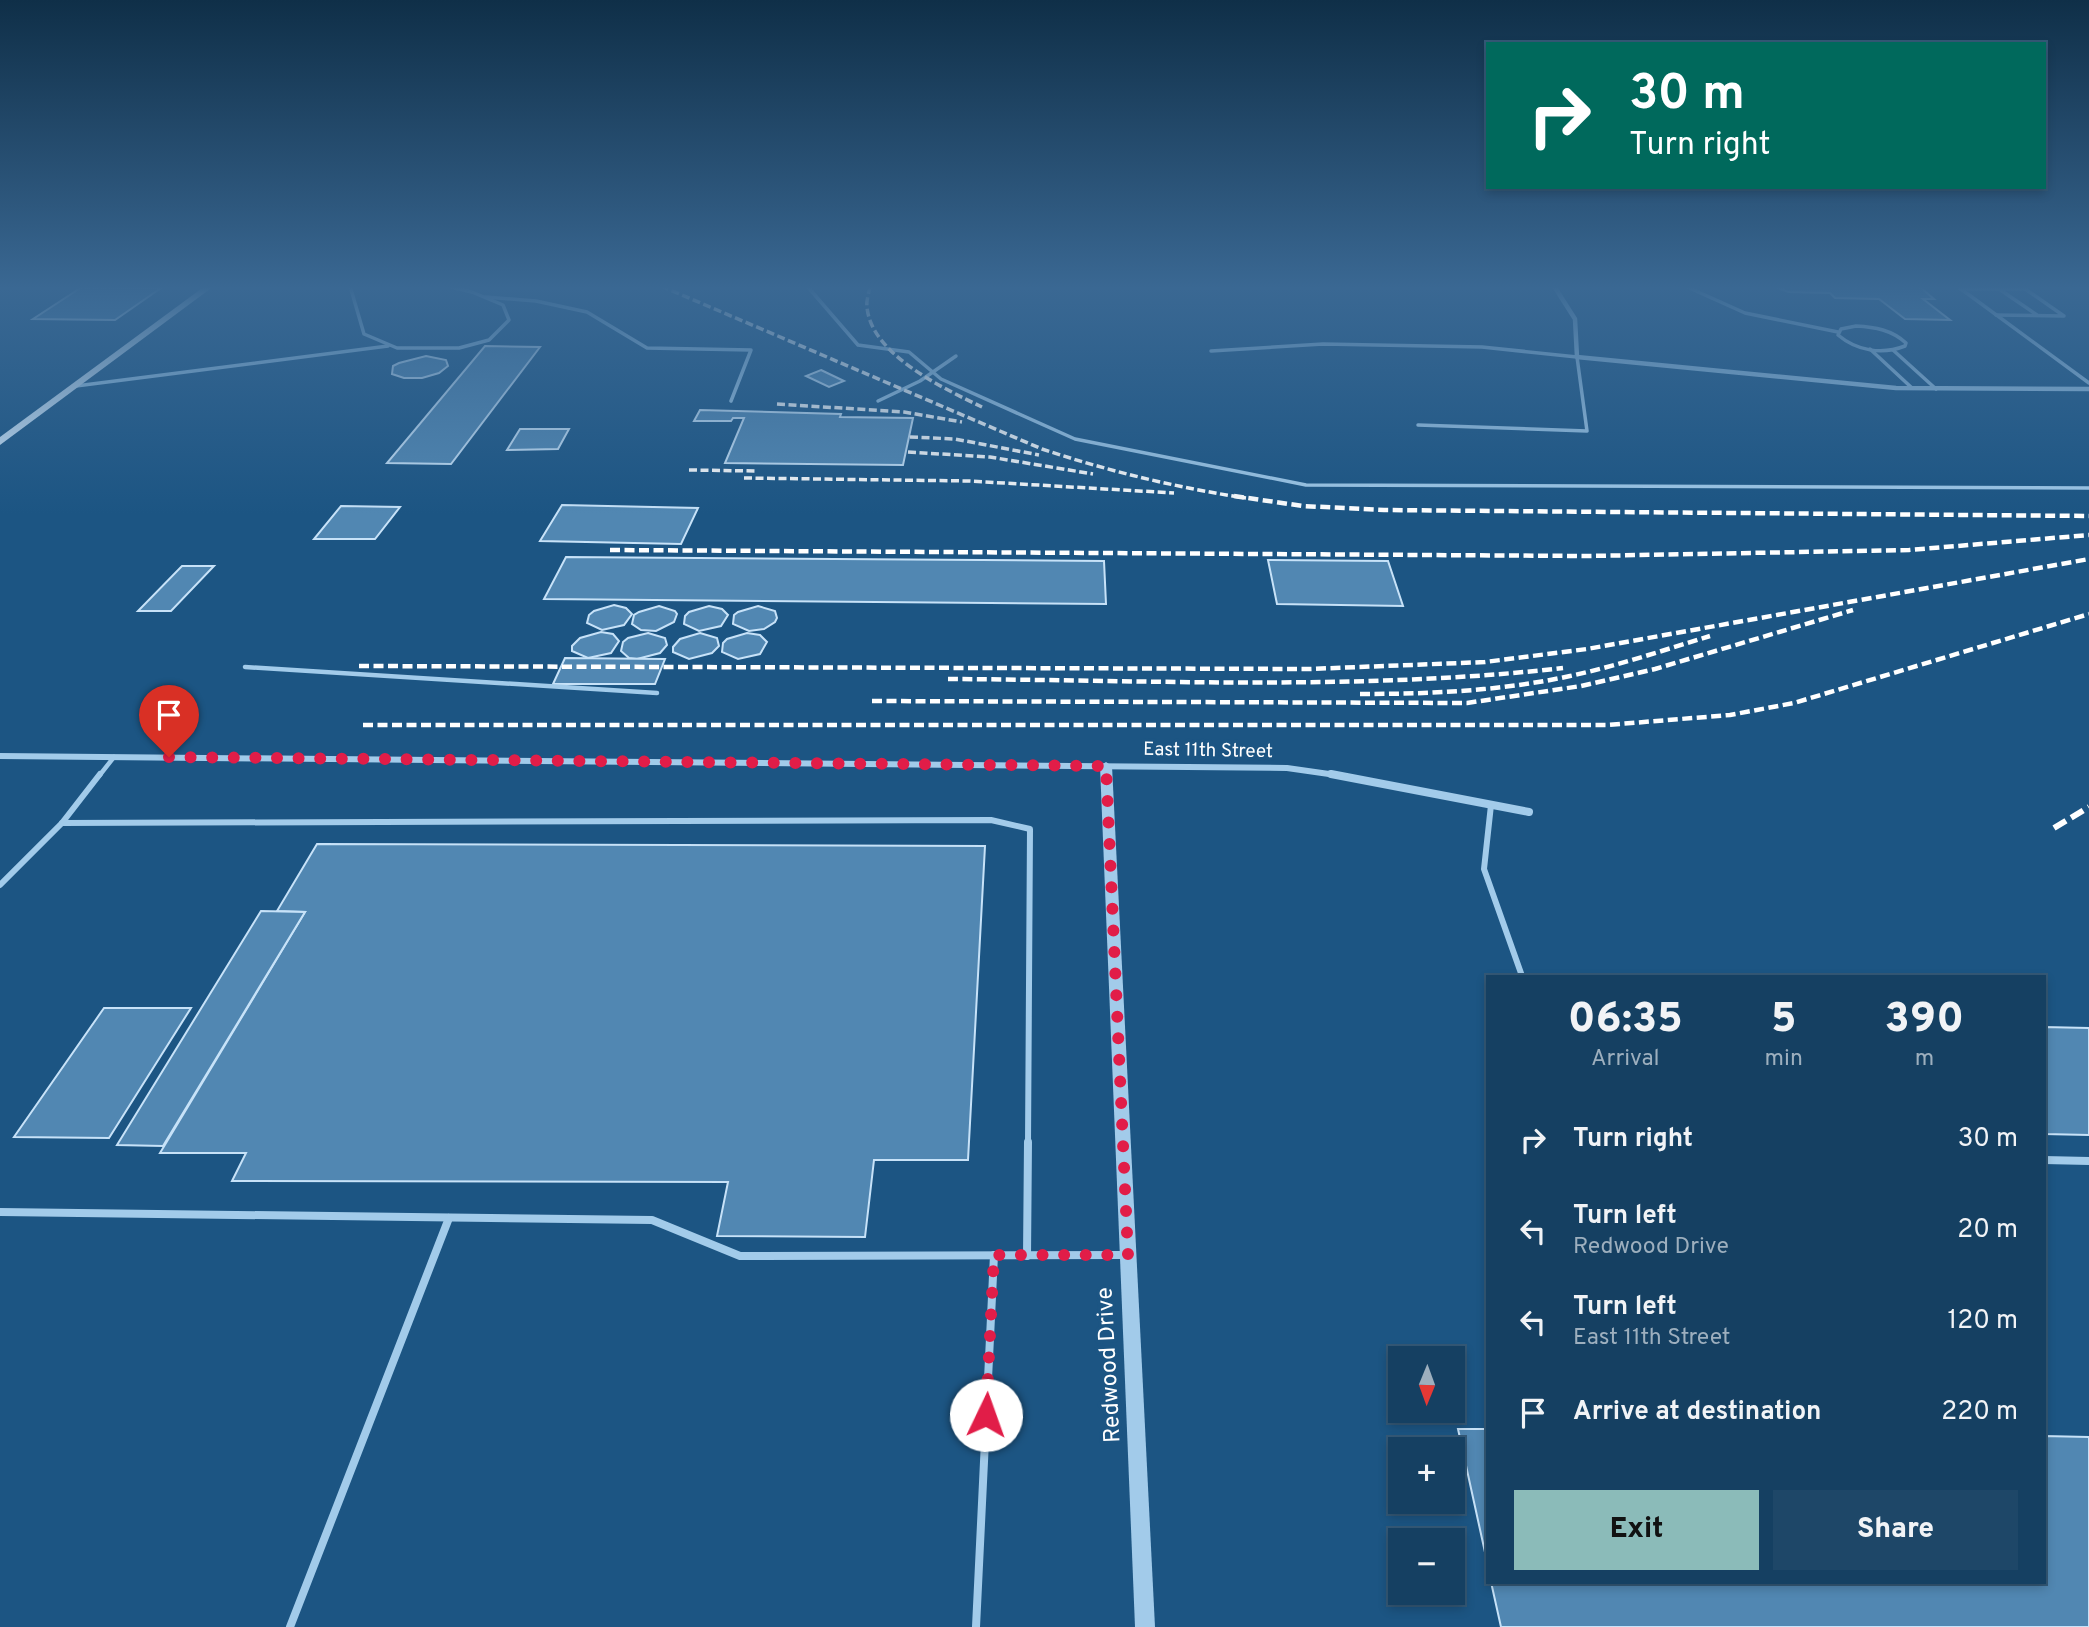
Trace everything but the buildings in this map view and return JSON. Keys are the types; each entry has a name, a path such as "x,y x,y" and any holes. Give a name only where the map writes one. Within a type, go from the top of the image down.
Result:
{"main road":[{"path":"0,442 107,362"}],"street":[{"path":"1626,362 1858,385 1936,389 2089,389"},
{"name":"East 11th Street","path":"0,756 1287,768 1363,779 1530,812"},
{"name":"Redwood Drive","path":"1106,766 1145,1627"}],"lane":[{"path":"75,386 263,362"},
{"path":"731,401 746,362"},
{"path":"921,362 941,379 1075,439 1306,485 2089,488"},
{"path":"878,401 934,373 948,362"},
{"path":"1418,425 1587,431 1578,362"},
{"path":"1884,362 1912,388"},
{"path":"1905,362 1936,389"},
{"path":"2060,362 2089,383"},
{"path":"245,667 657,693"},
{"path":"0,885 62,823 114,757"},
{"path":"1491,804 1484,869 1522,975"},
{"path":"62,823 991,820 1030,829 1027,1256"},
{"path":"2046,1160 2089,1161"},
{"path":"0,1212 652,1220 740,1255 1128,1255"},
{"path":"290,1627 449,1218"},
{"path":"976,1627 994,1255"}],"railway":[{"path":"838,362 1042,449 1143,478 1238,497"},
{"path":"904,362 949,391 982,407"},
{"path":"777,404 904,412 962,422"},
{"path":"910,437 955,439 1039,455"},
{"path":"908,452 990,457 1093,474"},
{"path":"689,470 755,471"},
{"path":"744,478 969,481 1174,493"},
{"path":"1238,497 1303,506 1384,510 2089,516"},
{"path":"1238,497 1246,498"},
{"path":"610,550 1587,556 1909,550 2089,535"},
{"path":"359,666 1310,669 1485,662 1587,649 2089,559"},
{"path":"872,701 1467,703 1581,686 1655,669 1853,610"},
{"path":"363,725 1607,725 1730,715 1794,703 2089,614"},
{"path":"1360,694 1465,691 1544,681 1605,668 1710,636"},
{"path":"948,679 1333,682 1410,680 1563,668"},
{"path":"2054,828 2089,807"}],"route":[{"path":"169,757 1106,766 1128,1255 994,1255 986,1415"}]}
